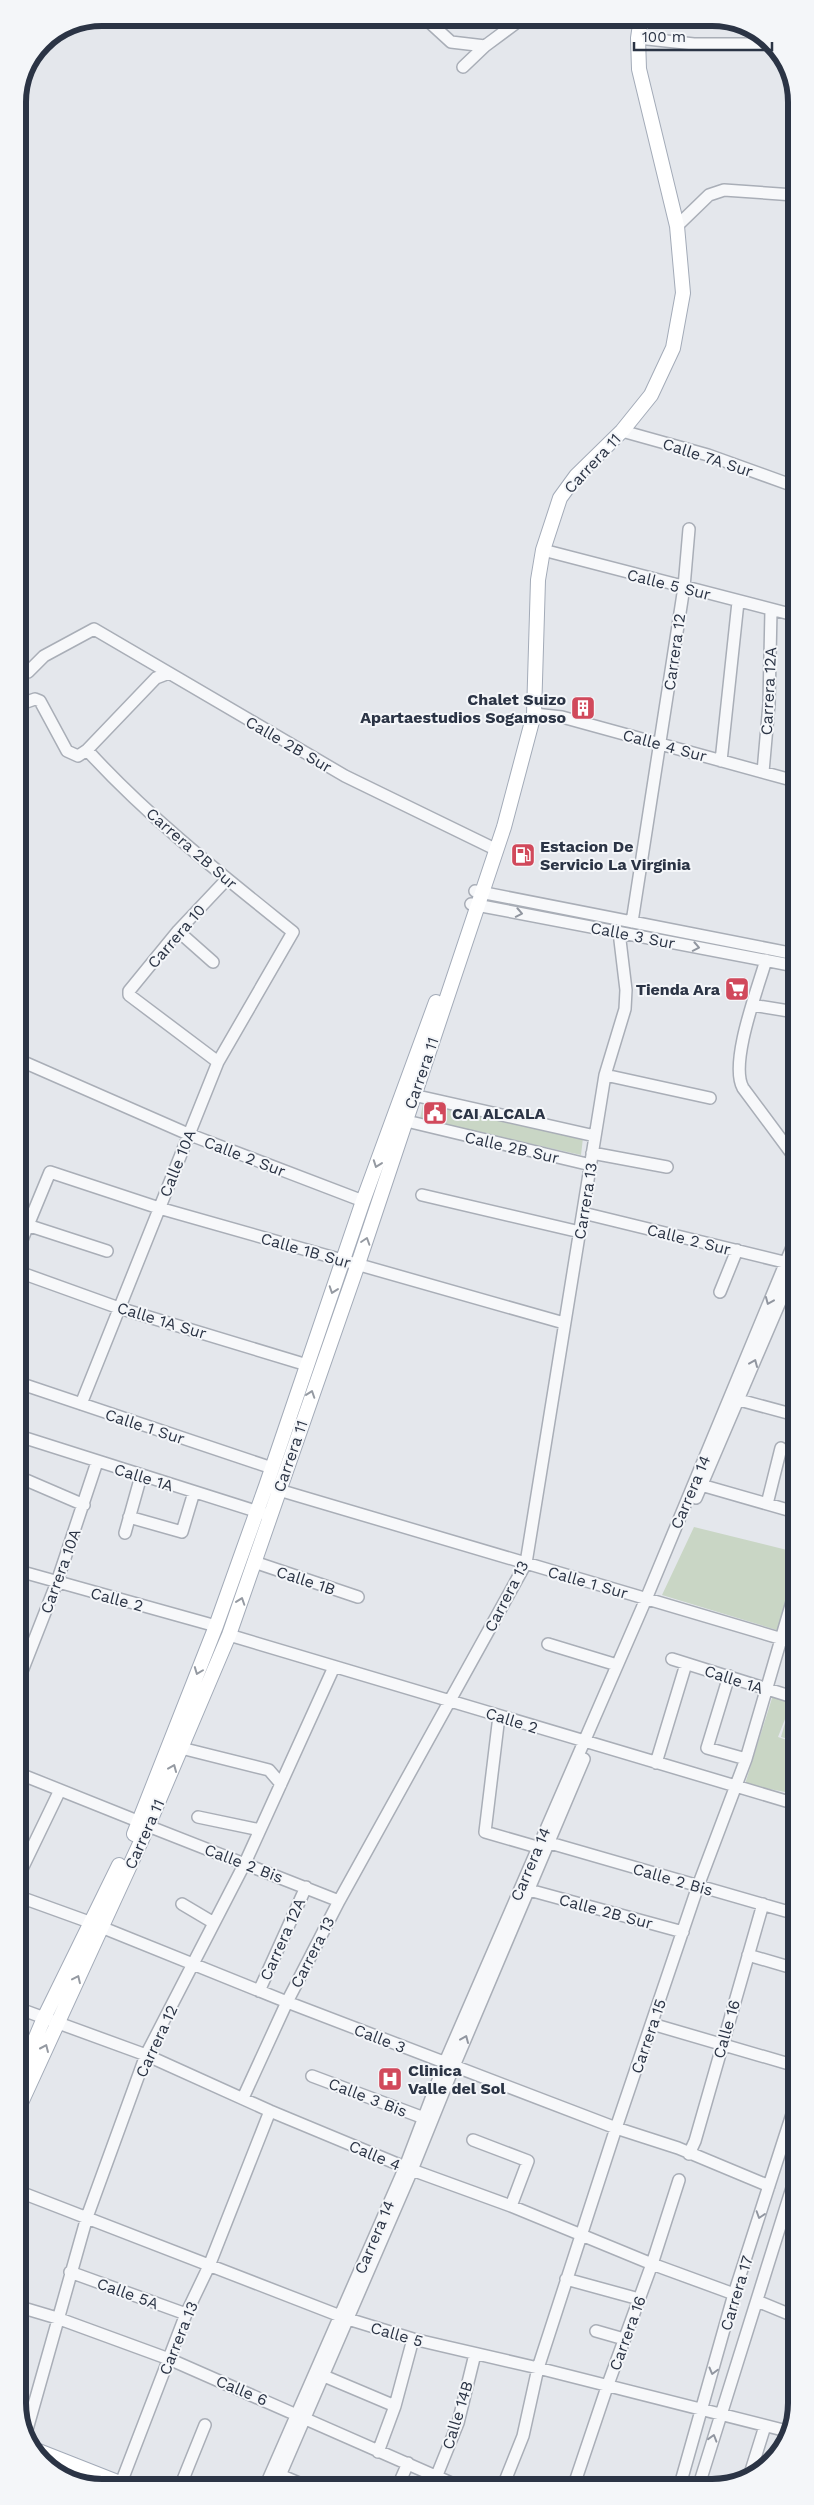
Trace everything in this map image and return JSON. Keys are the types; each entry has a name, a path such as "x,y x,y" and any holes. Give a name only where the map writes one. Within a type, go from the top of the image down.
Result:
{"main road":[{"name":"Carrera 11","path":"144,1824 216,1626 263,1513 358,1264 399,1120 513,790 534,714 538,580 544,550 560,498 576,476 622,431 651,395 673,348 682,293 677,226 639,69 638,38 640,26"},
{"name":"Carrera 11","path":"272,1488 272,1468 363,1201 399,1120 413,1096 477,898"},
{"name":"Carrera 11","path":"26,2065 51,2021 181,1748 229,1635 254,1562 263,1513"},
{"name":"Carrera 11","path":"26,2089 51,2021"},
{"path":"46,2454 111,2479"}],"street":[{"path":"434,26 451,42 485,46"},
{"path":"462,67 485,46 512,26"},
{"path":"638,38 694,44 761,44"},
{"path":"677,226 709,195 724,190 788,195"},
{"name":"Calle 7A Sur","path":"622,431 708,455 788,484"},
{"name":"Carrera 12","path":"661,744 684,587 689,529"},
{"name":"Calle 5 Sur","path":"544,550 788,614"},
{"path":"721,761 738,602"},
{"name":"Carrera 12A","path":"763,772 769,704 771,610"},
{"name":"Calle 2B Sur","path":"28,672 44,656 94,629 344,776 494,849"},
{"path":"26,702 34,699 40,701 67,751 78,756 87,750 156,678 169,673"},
{"name":"Calle 4 Sur","path":"534,714 562,717 788,779"},
{"path":"632,922 661,744"},
{"name":"Carrera 2B Sur","path":"87,750 144,807 227,879 294,932"},
{"name":"Carrera 10","path":"218,1062 129,996 129,991 178,931 227,879"},
{"name":"Calle 3 Sur","path":"477,898 632,922 788,952"},
{"name":"Calle 3 Sur","path":"477,898 619,932 788,965"},
{"path":"178,931 213,962"},
{"name":"Calle 10A","path":"81,1404 218,1062 294,932"},
{"name":"Carrera 13","path":"243,2098 287,2002 339,1900 526,1563 605,1075 625,1009 626,990 619,932"},
{"path":"766,960 752,1005 740,1056 739,1082 788,1148"},
{"path":"752,1005 788,1011"},
{"name":"Calle 2 Sur","path":"26,1063 188,1134 363,1201"},
{"path":"605,1075 710,1098"},
{"path":"413,1096 595,1136"},
{"name":"Calle 2B Sur","path":"399,1120 591,1165"},
{"path":"592,1153 668,1167"},
{"name":"Calle 1B Sur","path":"27,1224 50,1172 158,1208 564,1323"},
{"path":"422,1195 580,1232"},
{"name":"Calle 2 Sur","path":"583,1212 788,1264"},
{"path":"26,1227 27,1224 108,1251"},
{"path":"720,1292 737,1250"},
{"name":"Carrera 14","path":"269,2479 301,2416 409,2169 537,1847 588,1742 788,1274"},
{"name":"Calle 1A Sur","path":"26,1275 119,1308 307,1364"},
{"name":"Calle 1 Sur","path":"26,1385 272,1468"},
{"path":"734,1399 788,1413"},
{"name":"Carrera 14","path":"679,1529 702,1485 734,1399"},
{"name":"Calle 1A","path":"26,1438 263,1513"},
{"path":"767,1504 781,1448"},
{"name":"Carrera 10A","path":"26,1663 57,1582 97,1462"},
{"path":"125,1533 141,1476"},
{"path":"26,1480 84,1505"},
{"path":"702,1485 788,1510"},
{"name":"Calle 1 Sur","path":"272,1488 788,1641"},
{"path":"129,1517 182,1532 194,1492"},
{"name":"Calle 1B","path":"254,1562 358,1597"},
{"name":"Calle 2","path":"26,1573 216,1626"},
{"name":"Carrera 14","path":"409,2169 424,2118 550,1843 617,1665 649,1600"},
{"name":"Carrera 15","path":"506,2479 523,2436 538,2368 581,2233 698,1886 734,1786 746,1759 788,1617"},
{"name":"Calle 2","path":"229,1635 656,1763 788,1800"},
{"path":"548,1644 617,1665"},
{"name":"Calle 1A","path":"672,1659 788,1696"},
{"path":"656,1763 686,1664"},
{"name":"Carrera 12","path":"29,2422 87,2217 146,2055 245,1863 334,1667"},
{"path":"729,1676 707,1748 746,1759"},
{"path":"499,1716 485,1832 537,1847"},
{"path":"181,1748 269,1770 281,1784"},
{"name":"Calle 2 Bis","path":"26,1776 339,1900"},
{"path":"26,1861 60,1790"},
{"path":"198,1817 260,1830"},
{"name":"Calle 2 Bis","path":"550,1843 788,1912"},
{"name":"Carrera 12A","path":"259,1991 306,1887"},
{"name":"Calle 2B Sur","path":"529,1890 683,1932"},
{"name":"Calle 3","path":"26,1899 97,1925 287,2002 769,2186"},
{"path":"182,1904 214,1924"},
{"name":"Calle 16","path":"689,2154 695,2141 763,1904"},
{"path":"748,1955 788,1967"},
{"name":"Calle 4","path":"26,2011 146,2055 270,2111 409,2169 581,2233 652,2264 734,2294"},
{"path":"652,2024 788,2064"},
{"name":"Calle 3 Bis","path":"312,2076 424,2118"},
{"name":"Carrera 13","path":"128,2479 186,2314 209,2266 270,2111"},
{"name":"Carrera 17","path":"682,2479 703,2410 734,2294 788,2127"},
{"path":"473,2140 528,2161 510,2206"},
{"name":"Carrera 16","path":"576,2479 652,2264 679,2180"},
{"name":"Calle 5","path":"26,2194 345,2317 413,2339 538,2368 783,2430"},
{"name":"Carrera 17","path":"701,2479 788,2208"},
{"name":"Calle 5A","path":"70,2272 186,2314"},
{"path":"566,2279 639,2299"},
{"path":"757,2300 788,2314"},
{"name":"Calle 6","path":"26,2310 57,2318 169,2359 301,2416 378,2452 445,2479"},
{"name":"Carrera 14","path":"278,2479 301,2416 324,2376 345,2317"},
{"path":"596,2331 624,2339"},
{"path":"378,2452 396,2406 413,2339"},
{"name":"Calle 14B","path":"437,2475 458,2422 475,2354"},
{"path":"324,2376 396,2406"},
{"path":"183,2479 205,2425"},
{"path":"752,2467 765,2426"},
{"path":"401,2479 408,2463"},
{"path":"280,2475 289,2479"}],"green space":[{"path":"423,1104 583,1138 581,1155 420,1119"},
{"path":"694,1527 788,1550 788,1599 780,1631 662,1595"},
{"path":"773,1695 788,1700 788,1712 778,1737 788,1740 788,1793 745,1784"},
{"path":"788,1712 788,1739 781,1737"}],"place":[{"name":"Chalet Suizo Apartaestudios Sogamoso","path":"583,708"},
{"name":"Estacion De Servicio La Virginia","path":"523,855"},
{"name":"Tienda Ara","path":"737,989"},
{"name":"CAI ALCALA","path":"435,1113"},
{"name":"Clinica Valle del Sol","path":"390,2079"}]}
